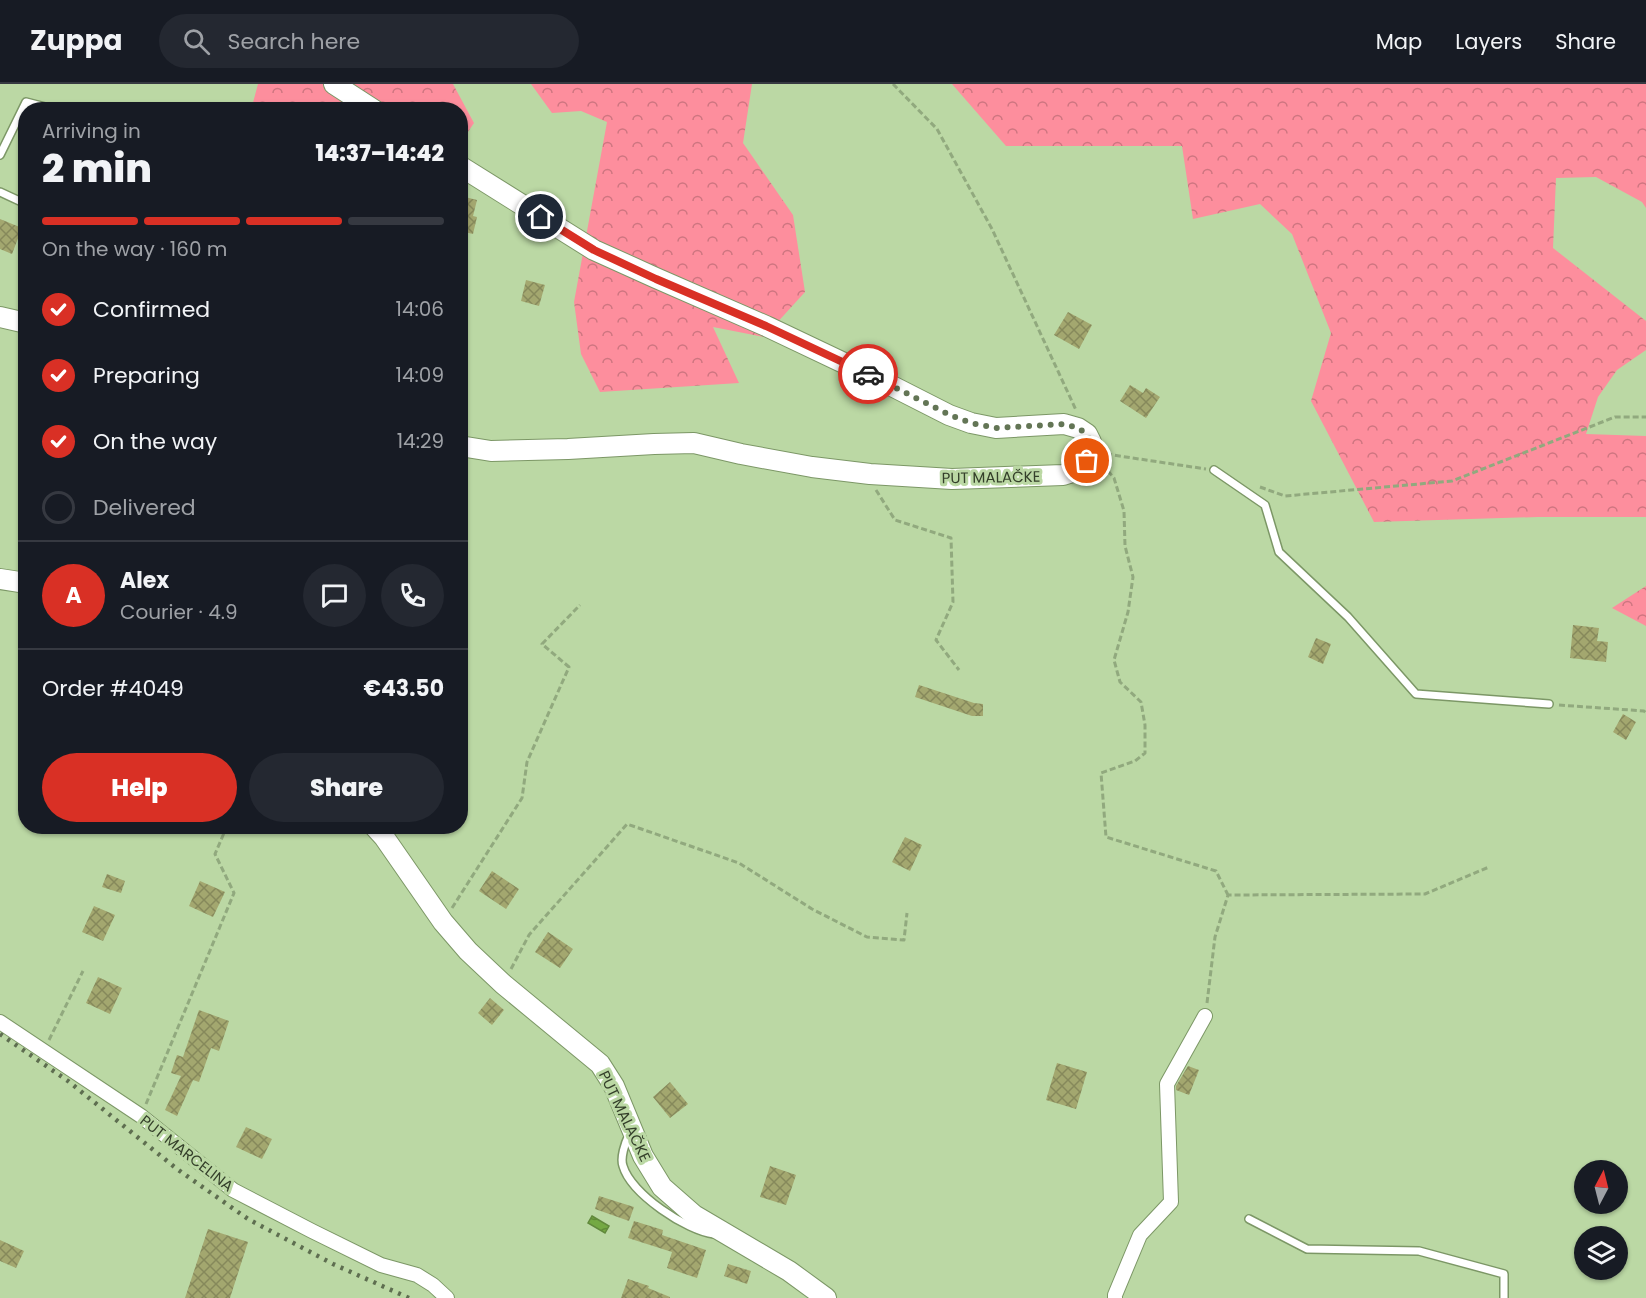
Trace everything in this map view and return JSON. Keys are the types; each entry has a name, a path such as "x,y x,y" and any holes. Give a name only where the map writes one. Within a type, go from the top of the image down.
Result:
{"main road":[{"path":"334,84 362,102"},
{"path":"468,171 594,250 766,326 950,415 971,423 996,428 1064,424 1078,428 1089,443"},
{"path":"0,317 18,321"},
{"name":"PUT MALAČKE","path":"468,447 491,451 694,443 812,467 870,474 952,479 1063,475 1079,470 1087,461 1089,443"},
{"path":"0,579 18,582"},
{"name":"PUT MALAČKE","path":"381,834 443,922 468,951 503,984 600,1064 614,1086 643,1156 662,1187 694,1215 789,1271 826,1298"}],"street":[{"path":"1114,1298 1140,1235 1171,1202 1167,1084 1205,1016"},
{"name":"PUT MARCELINA","path":"0,1022 141,1116 233,1190 381,1265 417,1275 447,1298"}],"lane":[{"path":"0,155 18,118"},
{"path":"0,192 18,200"},
{"path":"1215,470 1265,505 1279,552 1348,617 1416,694 1549,704"},
{"path":"1249,1219 1306,1249 1419,1251 1504,1274 1504,1298"}],"path":[{"path":"893,84 937,129 992,229 1089,443 1113,478 1124,511 1125,546 1133,577 1128,612 1114,660 1120,682 1141,702 1145,725 1144,753 1135,761 1101,773 1106,837 1216,871 1228,896 1215,937 1205,1016"},
{"path":"1255,485 1285,496 1452,481 1615,417 1646,417"},
{"path":"1089,443 1215,470"},
{"path":"870,474 878,494 895,520 951,538 953,602 936,640 959,670"},
{"path":"443,922 522,798 527,762 569,667 542,644 580,605"},
{"path":"1549,704 1644,711 1646,713"},
{"path":"503,984 529,935 627,824 739,863 812,909 867,937 904,940 907,913"},
{"path":"141,1116 234,893 215,854 224,834"},
{"path":"1228,896 1425,894 1489,867"},
{"path":"45,1050 83,971"}],"green space":[{"path":"258,84 453,84 463,102 253,102"},
{"path":"531,84 752,84 743,143 793,215 805,292 764,337 713,327 739,383 600,392 581,354 574,302 607,122 581,111 552,113"},
{"path":"952,84 1646,84 1646,208 1642,202 1596,177 1556,178 1553,248 1646,321 1646,350 1617,370 1598,397 1586,434 1646,436 1646,517 1538,517 1374,522 1311,401 1331,333 1292,234 1260,204 1193,219 1182,146 1006,146"},
{"path":"468,112 474,123 468,132"},
{"path":"1646,586 1646,626 1612,608"}],"water":[{"path":"592,1216 609,1226 605,1233 588,1223"}],"building":[{"path":"468,198 477,200 473,216 477,217 473,234 468,233"},
{"path":"0,219 18,226 18,238 12,254 0,249"},
{"path":"526,280 545,285 539,306 521,301"},
{"path":"1068,312 1092,325 1079,349 1054,335"},
{"path":"1130,385 1143,393 1146,388 1160,397 1146,418 1120,401"},
{"path":"1573,625 1599,628 1597,641 1608,642 1606,662 1570,658"},
{"path":"1316,638 1331,644 1323,664 1308,657"},
{"path":"919,685 983,704 983,716 972,716 915,697"},
{"path":"1623,714 1636,722 1626,740 1613,732"},
{"path":"905,837 922,845 910,871 892,862"},
{"path":"492,871 519,889 506,909 479,891"},
{"path":"107,874 125,881 121,893 102,887"},
{"path":"200,881 225,892 213,917 189,906"},
{"path":"94,906 115,915 103,941 82,932"},
{"path":"548,932 573,949 560,968 535,952"},
{"path":"98,977 122,988 110,1014 86,1003"},
{"path":"490,998 504,1010 492,1025 478,1013"},
{"path":"199,1010 229,1021 219,1051 211,1048 199,1082 193,1080 177,1116 165,1110 181,1076 171,1073 177,1055 183,1057"},
{"path":"1057,1063 1087,1072 1076,1109 1046,1100"},
{"path":"1188,1066 1199,1070 1189,1095 1176,1090"},
{"path":"670,1082 688,1104 670,1118 653,1097"},
{"path":"246,1127 272,1139 262,1159 236,1147"},
{"path":"770,1166 796,1175 786,1205 760,1197"},
{"path":"599,1196 634,1207 629,1221 595,1209"},
{"path":"634,1221 663,1230 662,1235 706,1250 697,1278 667,1268 672,1252 628,1238"},
{"path":"208,1229 248,1242 230,1298 185,1298"},
{"path":"0,1240 24,1251 16,1268 0,1261"},
{"path":"728,1264 751,1271 747,1284 724,1276"},
{"path":"628,1279 649,1286 648,1288 670,1298 621,1298"}],"railway":[{"path":"0,1034 68,1081 177,1169 248,1219 333,1264 409,1298"}],"way so far":[{"path":"868,374 971,423 996,428 1064,424 1078,428 1087,434 1091,442 1091,452 1087,461"}],"route":[{"path":"541,217 594,250 868,374"}]}
